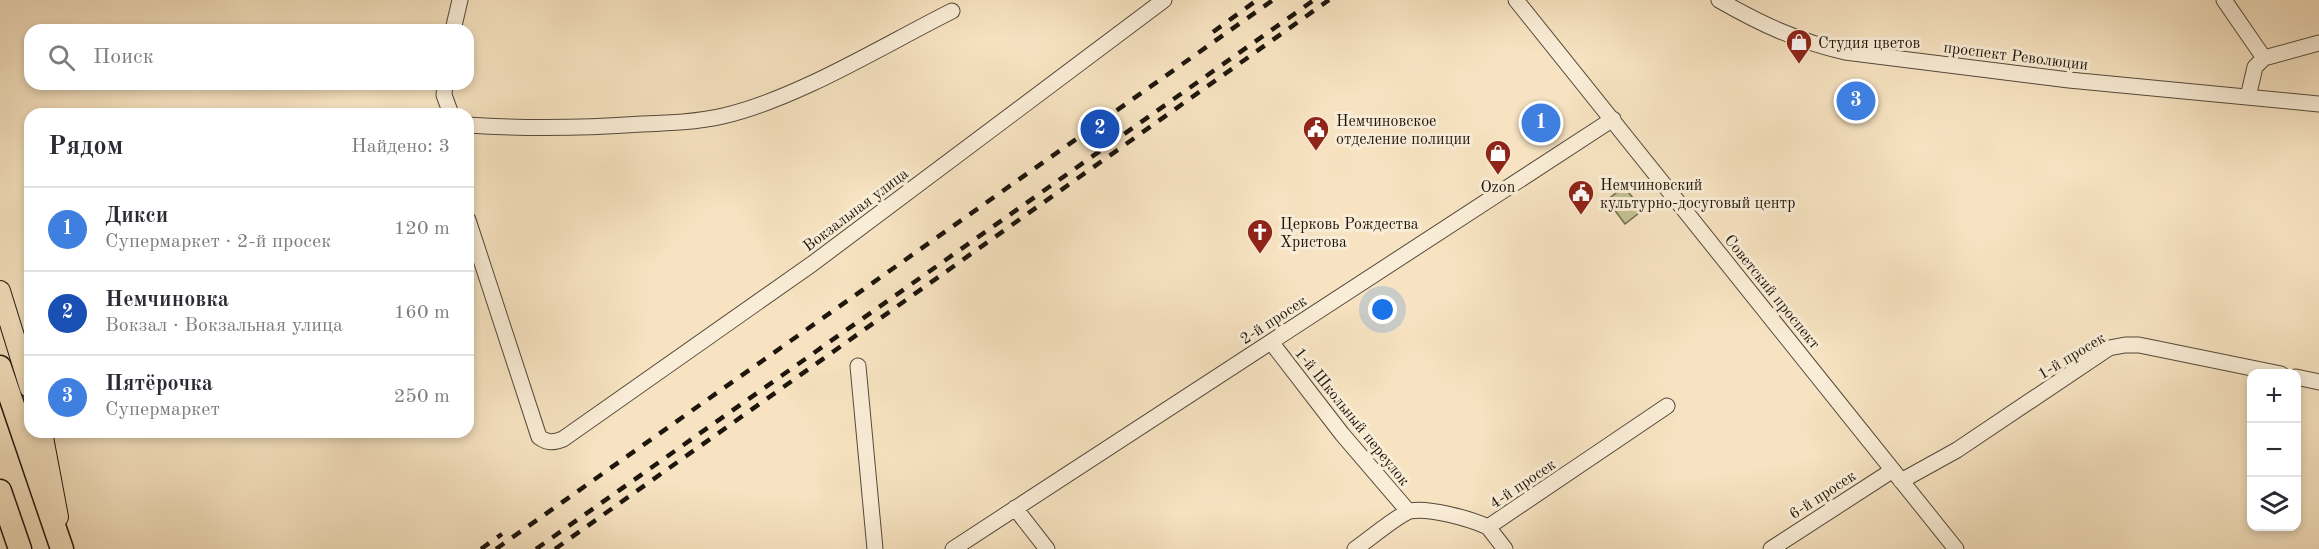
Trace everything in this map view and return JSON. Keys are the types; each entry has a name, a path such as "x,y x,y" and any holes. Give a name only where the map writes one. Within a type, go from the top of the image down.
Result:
{"highway":[{"path":"0,367 24,437"},
{"path":"24,438 62,549"},
{"path":"0,491 20,549"}],"main road":[{"path":"0,291 24,369"},
{"path":"43,438 56,499 62,549"}],"street":[{"path":"454,24 460,0"},
{"name":"Вокзальная улица","path":"474,238 539,437 546,442 555,442 563,439 812,264 1164,0"},
{"name":"Советский проспект","path":"1516,0 1956,549"},
{"name":"проспект Революции","path":"1719,0 1786,35 1845,52 2058,78 2319,104"},
{"path":"2224,0 2264,58"},
{"path":"474,125 592,128 684,122 724,116 816,81 952,11"},
{"path":"2248,97 2255,67 2264,58 2319,43"},
{"path":"444,90 448,108"},
{"name":"2-й просек","path":"953,549 1613,119"},
{"name":"1-й Школьный переулок","path":"1271,342 1342,434 1408,511"},
{"name":"1-й просек","path":"1897,476 1957,450 2109,348 2139,345 2257,369"},
{"path":"858,366 875,549"},
{"path":"2301,378 2319,382"},
{"name":"4-й просек","path":"1408,511 1423,511 1477,522 1488,527 1667,406"},
{"name":"6-й просек","path":"1771,549 1897,476"},
{"path":"1015,508 1047,549"},
{"path":"1355,549 1408,511"},
{"path":"1488,527 1505,549"}],"green space":[{"path":"1624,187 1643,210 1625,224 1607,200"}],"railway":[{"path":"1213,32 1257,0"},
{"path":"496,549 1273,0"},
{"path":"536,549 1314,0"},
{"path":"555,549 1329,0"},
{"path":"481,549 502,534"}],"place":[{"name":"Студия цветов","path":"1799,65"},
{"name":"Пятёрочка","path":"1856,101"},
{"name":"Дикси","path":"1541,123"},
{"name":"Немчиновка","path":"1100,129"},
{"name":"Немчиновское отделение полиции","path":"1316,152"},
{"name":"Ozon","path":"1498,176"},
{"name":"Немчиновский культурно-досуговый центр","path":"1581,216"},
{"name":"Церковь Рождества Христова","path":"1260,255"}]}
